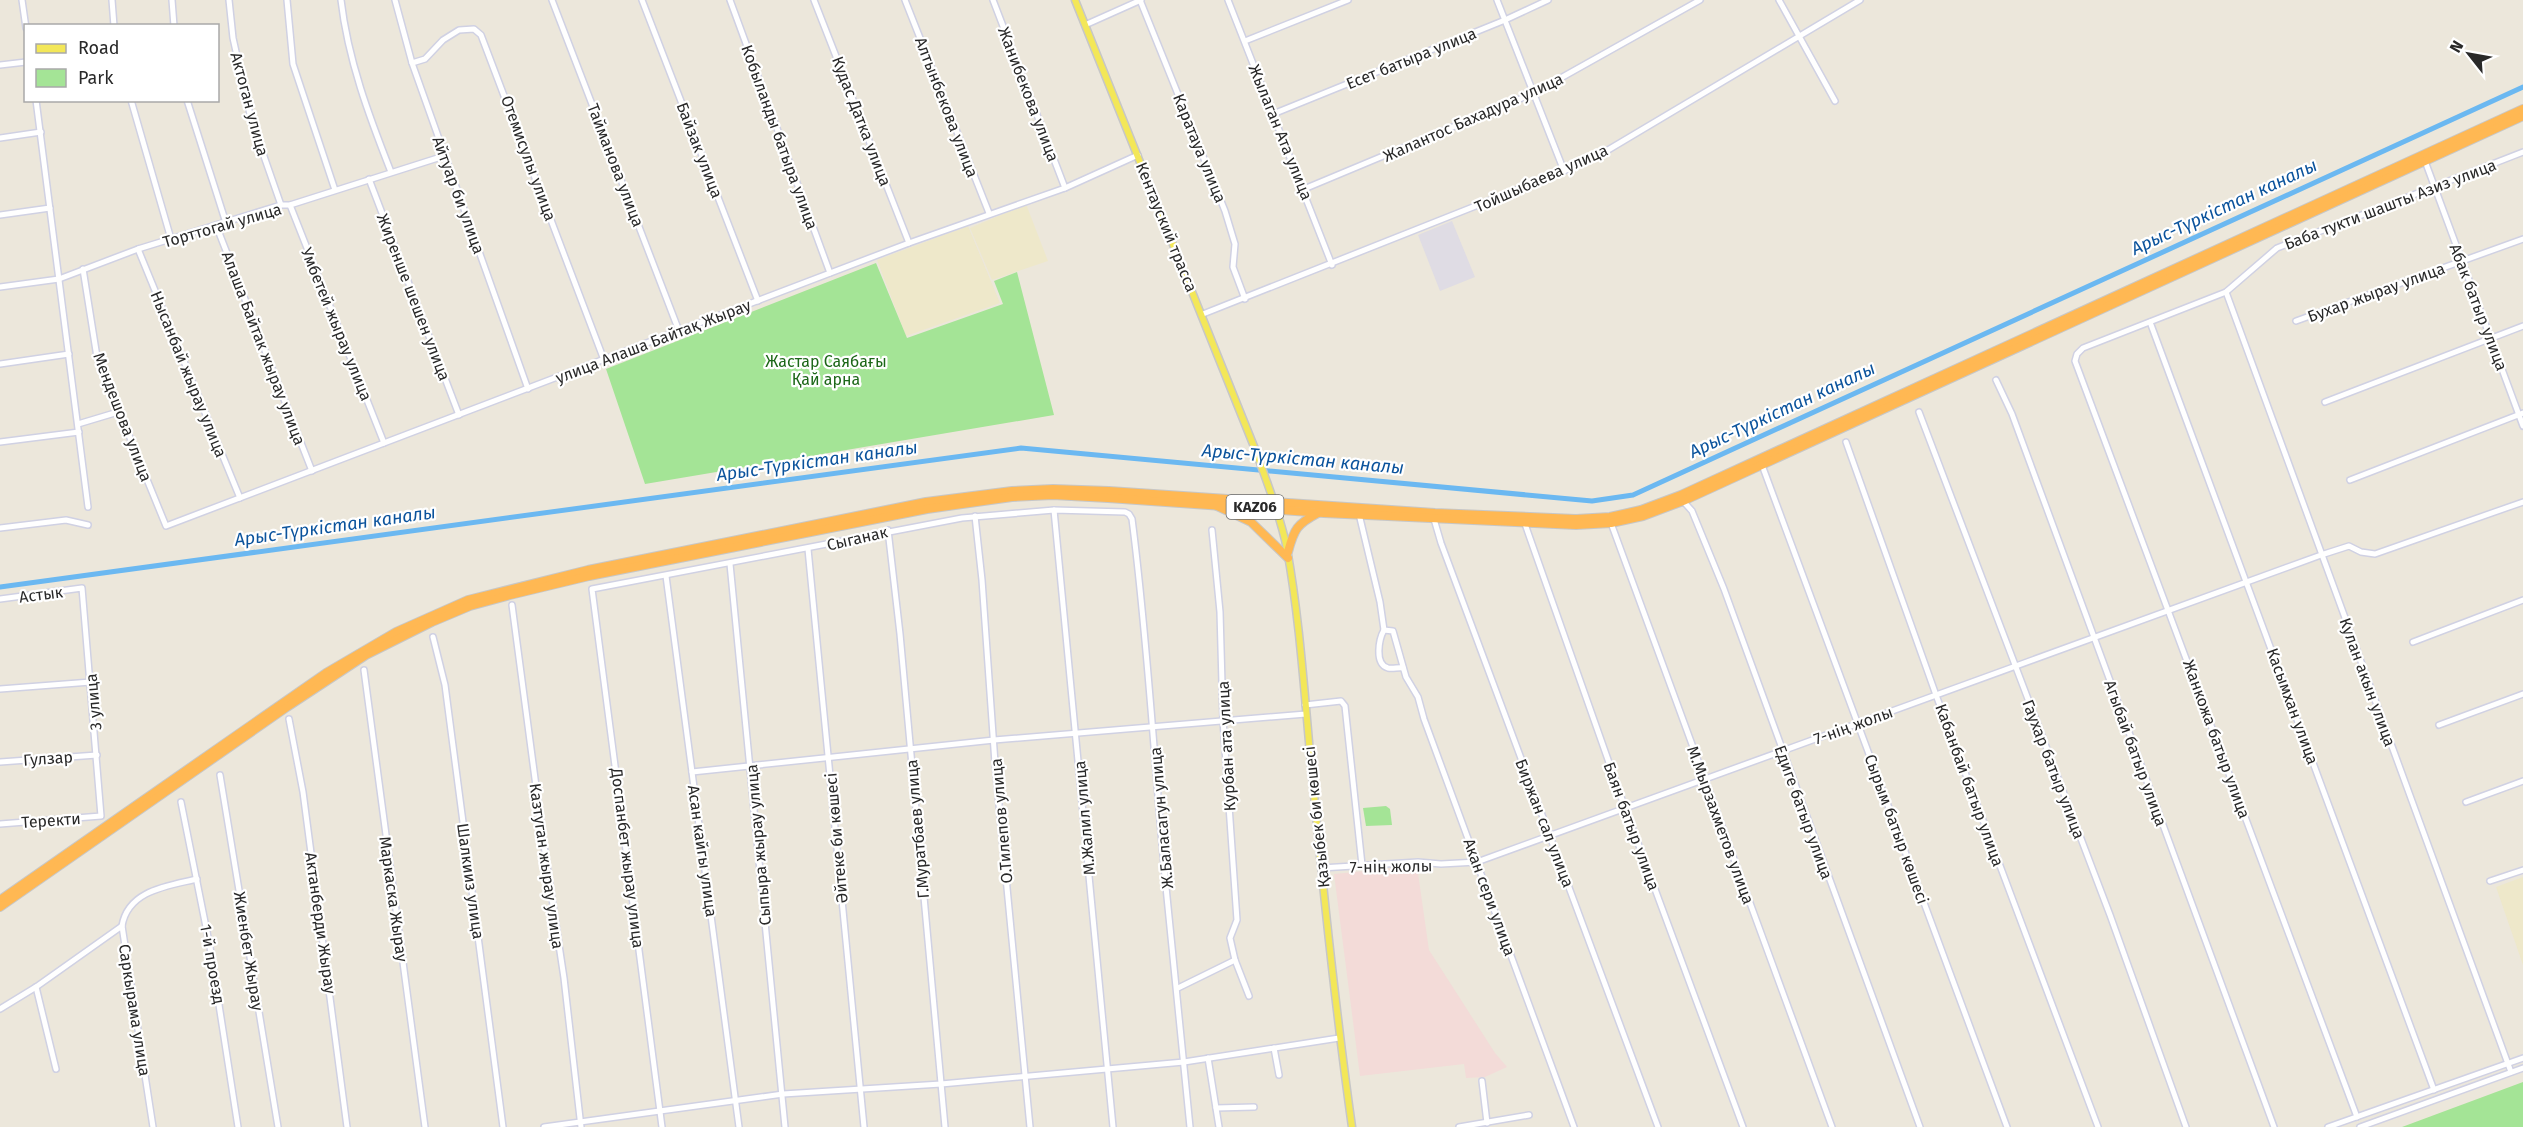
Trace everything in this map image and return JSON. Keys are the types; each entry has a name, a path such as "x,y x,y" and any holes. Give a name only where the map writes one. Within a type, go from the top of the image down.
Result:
{"highway":[{"name":"KАZ06","path":"0,900 335,667 396,632 468,600 588,570 979,494 1053,489 1276,505 1576,519 1610,517 1641,510 1681,495 2523,109"},
{"name":"KАZ06","path":"0,907 329,678 398,638 470,606 589,576 980,500 1053,495 1216,505 1276,505 1319,513 1525,525 1611,524 1643,516 1683,501 2523,116"},
{"path":"1216,505 1251,522 1288,555 1292,536 1299,524 1319,513"}],"main road":[{"name":"Кентауский трасса","path":"1075,0 1203,314 1267,482"},
{"name":"Қазыбек би көшесі","path":"1267,482 1276,505 1288,555 1299,630 1339,1038 1352,1127"}],"street":[{"path":"22,0 26,24"},
{"path":"112,0 114,24"},
{"path":"172,0 174,24"},
{"name":"Актоган улица","path":"229,0 232,38 251,118 281,205"},
{"path":"286,0 293,64 335,190"},
{"path":"341,0 344,31 365,105 391,172"},
{"name":"Айтуар би улица","path":"396,0 412,63 528,388"},
{"name":"Тайманова улица","path":"552,0 680,331"},
{"name":"Байзак улица","path":"642,0 758,301"},
{"name":"Кобыланды батыра улица","path":"730,0 830,273"},
{"name":"Кудас Датка улица","path":"814,0 909,243"},
{"name":"Алтынбекова улица","path":"905,0 989,213"},
{"name":"Жанибекова улица","path":"993,0 1065,188"},
{"path":"1085,25 1141,0"},
{"name":"Каратауа улица","path":"1141,0 1225,211 1235,244 1233,267 1245,299"},
{"name":"Жылаган Ата улица","path":"1228,0 1332,265"},
{"path":"1245,41 1348,0"},
{"path":"1497,0 1564,171"},
{"name":"Есет батыра улица","path":"1273,114 1505,20 1548,0"},
{"name":"Жалантос Бахадура улица","path":"1304,189 1534,93 1700,0"},
{"path":"1779,0 1835,101"},
{"name":"Тойшыбаева улица","path":"1203,314 1332,265 1564,171 1608,150 1860,0"},
{"name":"Отемисулы улица","path":"412,63 425,59 443,40 459,30 474,29 481,35 604,360"},
{"path":"0,65 24,62"},
{"path":"36,102 88,507"},
{"path":"132,102 171,239"},
{"path":"188,102 226,222"},
{"path":"0,138 40,132"},
{"name":"Баба тукти шашты Азиз улица","path":"2076,361 2077,354 2083,348 2226,292 2277,248 2523,152"},
{"name":"улица Алаша Байтақ Жырау","path":"166,526 909,243 1065,188 1138,155"},
{"name":"Торттогай улица","path":"0,287 59,279 138,249 281,205 290,205 444,156"},
{"name":"Абак батыр улица","path":"2425,161 2521,414 2523,426"},
{"name":"Жиренше шешен улица","path":"369,179 459,415"},
{"name":"Умбетей жырау улица","path":"290,205 384,443"},
{"path":"0,215 50,208"},
{"name":"Алаша Байтак жырау улица","path":"216,225 312,471"},
{"name":"Бухар жырау улица","path":"2296,321 2523,239"},
{"name":"Нысанбай жырау улица","path":"138,249 240,498"},
{"name":"Мендешова улица","path":"83,269 97,357 166,526"},
{"name":"Кулан акын улица","path":"2226,292 2511,1072"},
{"name":"Касымхан улица","path":"2150,322 2434,1090"},
{"path":"2325,402 2523,326"},
{"path":"0,364 69,354"},
{"name":"Жанкожа батыр улица","path":"2076,361 2357,1117"},
{"name":"Агыбай батыр улица","path":"1996,380 2012,414 2274,1127"},
{"path":"78,423 118,412"},
{"name":"Гаухар батыр улица","path":"1919,412 2110,915 2186,1127"},
{"path":"2350,480 2521,414"},
{"path":"0,442 79,432"},
{"name":"Кабанбай батыр улица","path":"1846,442 1936,695 2098,1127"},
{"name":"Сырым батыр көшесі","path":"1762,465 2007,1127"},
{"name":"Едиге батыр улица","path":"1683,501 1692,511 1725,589 1920,1127"},
{"name":"7-нің жолы","path":"1321,868 1477,862 2321,555 2349,546 2361,552 2375,554 2523,502"},
{"name":"Сыганак","path":"592,590 808,549 888,530 975,516 1054,510 1125,512"},
{"name":"М.Жалил улица","path":"1054,510 1113,1127"},
{"name":"Ж.Баласагун улица","path":"1125,512 1131,516 1135,543 1190,1127"},
{"name":"Акан сери улица","path":"1359,514 1380,602 1384,630 1378,641 1380,656 1384,666 1389,669 1401,666 1404,668"},
{"name":"О.Тилепов улица","path":"975,516 1030,1127"},
{"name":"Биржан сал улица","path":"1434,519 1658,1127"},
{"path":"0,528 66,520 88,525"},
{"name":"М.Мырзахметов улица","path":"1611,524 1832,1127"},
{"name":"Баян батыр улица","path":"1525,525 1625,808 1743,1127"},
{"name":"Г.Муратбаев улица","path":"888,530 900,634 945,1127"},
{"name":"Курбан ата улица","path":"1212,530 1220,612 1223,720 1237,920 1230,938 1235,960 1249,996"},
{"name":"Әйтеке би көшесі","path":"808,549 864,1127"},
{"name":"Сыпыра жырау улица","path":"730,564 785,1127"},
{"name":"Асан кайгы улица","path":"666,576 739,1127"},
{"name":"Астык","path":"0,599 82,588"},
{"name":"3 улица","path":"82,588 101,816"},
{"name":"Доспанбет жырау улица","path":"592,590 662,1127"},
{"path":"2413,642 2523,600"},
{"name":"Казтуган жырау улица","path":"512,605 564,978 580,1124"},
{"name":"Акан сери улица","path":"1384,630 1393,631 1404,668 1418,697 1424,719 1574,1127"},
{"name":"Шалкииз улица","path":"433,637 445,685 503,1127"},
{"name":"Маркаска Жырау","path":"364,670 425,1127"},
{"path":"0,689 91,682"},
{"path":"2439,724 2523,694"},
{"path":"1305,705 1341,701 1344,706 1362,865"},
{"path":"692,772 994,740 1306,714"},
{"name":"Актанберди Жырау","path":"289,719 303,792 347,1127"},
{"name":"Гулзар","path":"0,762 97,755"},
{"name":"Жиенбет Жырау","path":"220,775 278,1127"},
{"path":"2466,802 2523,782"},
{"name":"1-й проезд","path":"182,802 225,1034 238,1127"},
{"name":"Теректи","path":"0,824 101,816"},
{"path":"2490,882 2523,870"},
{"path":"122,926 124,914 128,908 149,891 197,879"},
{"name":"Саркырама улица","path":"0,1009 36,987 122,926 153,1127"},
{"path":"1178,988 1235,960"},
{"path":"36,987 56,1069"},
{"path":"544,1127 580,1124 736,1099 783,1094 941,1084 1184,1062 1339,1038"},
{"path":"1274,1048 1279,1075"},
{"path":"1208,1058 1219,1127"},
{"path":"2328,1127 2523,1058"},
{"path":"2360,1127 2523,1068"},
{"path":"1482,1081 1487,1123"},
{"path":"1216,1108 1254,1107"},
{"path":"1459,1127 1529,1115"}],"shaded area":[{"path":"1026,204 1048,261 992,280 970,228"},
{"path":"1452,221 1475,277 1440,291 1418,235"},
{"path":"968,226 1000,303 906,336 877,260"},
{"path":"1417,866 1429,950 1495,1053 1507,1067 1485,1077 1466,1078 1464,1064 1360,1076 1334,874"},
{"path":"2523,877 2523,965 2496,887"}],"green space":[{"name":"Жастар Саябағы Қай арна","path":"876,263 907,338 1003,304 994,281 1017,272 1054,415 645,484 606,369"},
{"path":"1386,806 1390,809 1392,825 1366,826 1363,808"},
{"path":"2523,1082 2523,1127 2402,1127"}],"waterway":[{"name":"Арыс-Түркістан каналы","path":"0,587 1021,448 1592,501 1633,495 2523,87"}]}
